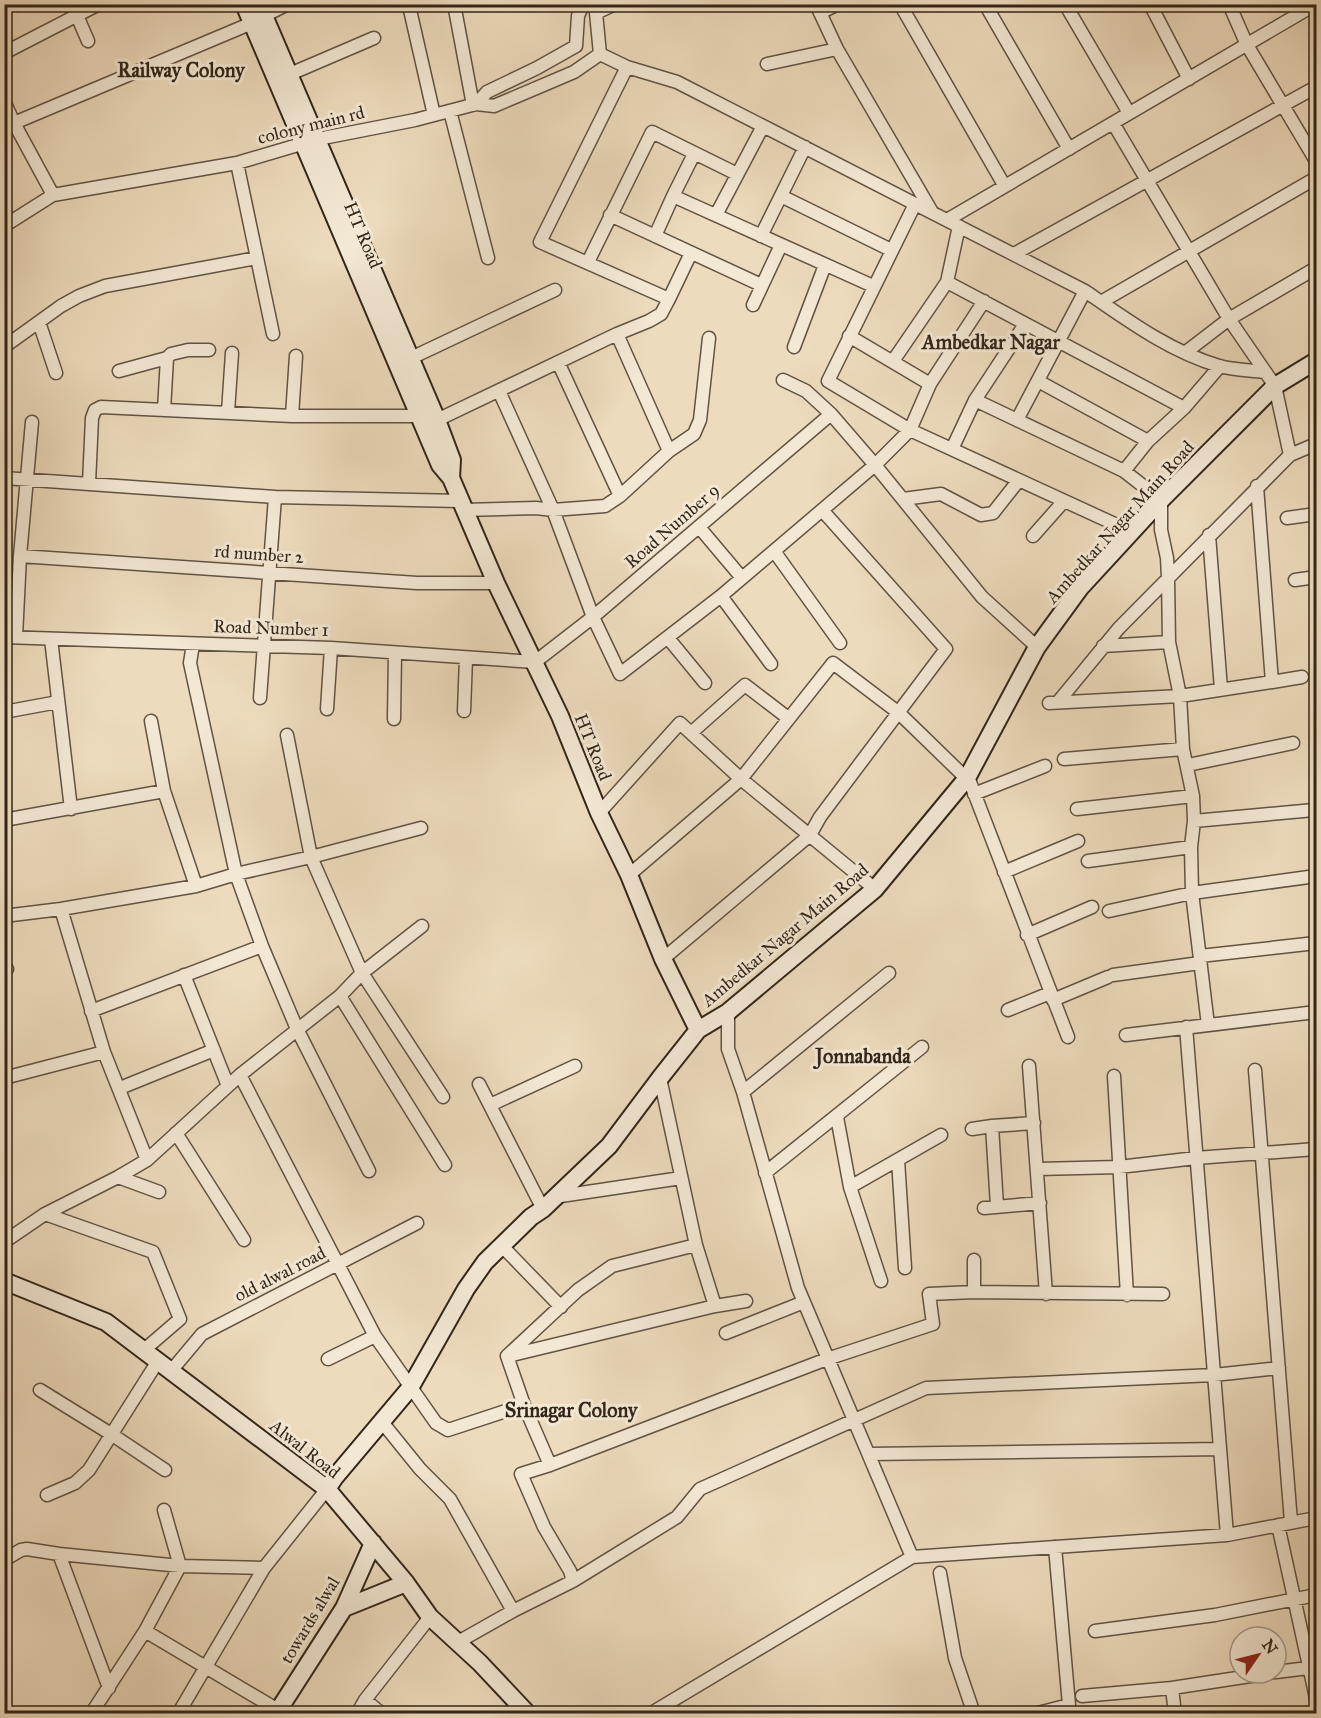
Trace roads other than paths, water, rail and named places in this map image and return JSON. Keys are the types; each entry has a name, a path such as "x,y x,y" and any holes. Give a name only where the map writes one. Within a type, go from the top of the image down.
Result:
{"street":[{"path":"4,53 74,10 99,4"},
{"name":"HT Road","path":"244,4 258,14 290,74 310,141 411,358 437,420 452,460 451,478"},
{"path":"14,123 258,14 288,4"},
{"path":"454,4 475,105 494,106 574,72 596,56"},
{"path":"583,4 578,16 576,46 627,67 677,81 1085,291 1141,330 1186,352 1220,366 1265,372"},
{"path":"596,56 596,13 615,4"},
{"path":"838,4 818,9 837,49 933,213"},
{"path":"900,4 1005,185"},
{"path":"985,4 1069,149"},
{"path":"1065,4 1130,113"},
{"path":"1150,4 1189,79"},
{"path":"1229,4 1247,45 1317,160"},
{"path":"947,220 1316,4"},
{"path":"410,9 434,115"},
{"path":"74,10 88,41"},
{"name":"HT Road","path":"258,14 440,465 451,478 496,583 536,662 663,959 698,1030"},
{"path":"290,74 374,38"},
{"name":"colony main rd","path":"4,226 53,195 237,163 310,141 475,105 487,92 576,46"},
{"path":"767,64 837,49"},
{"path":"627,67 540,242 669,299"},
{"path":"1014,254 1317,87"},
{"path":"4,100 53,195"},
{"path":"450,111 488,258"},
{"path":"1113,123 1229,319 1275,386 1290,455"},
{"path":"716,215 763,126"},
{"path":"588,262 652,132 737,174"},
{"path":"761,236 805,147"},
{"path":"655,236 694,154"},
{"path":"237,163 273,334"},
{"path":"1101,302 1317,178"},
{"path":"673,196 873,286"},
{"path":"781,196 891,250"},
{"path":"915,204 828,381 910,430 1132,532"},
{"path":"610,215 761,285"},
{"path":"893,361 947,282 959,226"},
{"path":"753,305 781,245"},
{"path":"437,420 661,314 691,252"},
{"path":"4,346 79,296 105,286 257,258"},
{"path":"794,347 825,265"},
{"path":"1186,352 1229,319 1317,268"},
{"path":"947,282 1184,408"},
{"path":"411,358 555,290"},
{"path":"1017,420 1085,291"},
{"path":"499,391 553,510 593,617 620,674 721,596 875,465 910,430 930,384 984,302"},
{"path":"39,322 56,373"},
{"path":"952,449 975,400 1025,324"},
{"path":"617,334 669,452"},
{"path":"849,336 930,384"},
{"path":"4,478 275,497 462,506 553,510 604,506 620,496 669,452 694,434 700,420 710,338"},
{"path":"118,371 167,358 178,352 209,350"},
{"path":"228,412 232,353"},
{"path":"292,416 297,356"},
{"path":"164,410 167,358"},
{"name":"Ambedkar Nagar Main Road","path":"327,1489 410,1388 466,1289 485,1262 609,1146 698,1030 728,1012 875,889 971,786 1037,647 1080,588 1161,500 1275,386 1317,361"},
{"path":"558,363 620,496"},
{"path":"1124,471 1148,441 1184,408 1220,366"},
{"path":"783,380 806,391 831,414 982,597 1037,647"},
{"path":"1038,381 1148,441"},
{"path":"975,400 1124,471 1161,500 1161,530 1167,558 1169,642 1180,696 1184,749 1193,796 1192,893 1208,1025"},
{"path":"89,483 92,418 95,410 101,407 292,416 420,416"},
{"name":"Road Number 9","path":"536,662 593,617 831,414"},
{"path":"10,637 21,556 32,422"},
{"path":"1302,677 1180,696 1054,702 1103,646 1257,486 1290,455 1317,444"},
{"path":"903,499 941,494 981,514 988,515 993,513 1019,480"},
{"path":"1257,486 1272,682"},
{"path":"260,698 275,497"},
{"path":"1033,536 1064,501"},
{"path":"663,959 810,835 820,817 946,649 822,510"},
{"path":"1287,518 1317,514"},
{"path":"699,527 742,578"},
{"path":"1209,535 1221,689"},
{"path":"774,551 840,643"},
{"name":"rd number 2","path":"21,556 417,583 496,583"},
{"path":"1295,580 1317,578"},
{"path":"721,596 771,664"},
{"name":"Road Number 1","path":"10,637 331,648 536,662"},
{"path":"51,639 71,809"},
{"path":"668,639 705,683"},
{"path":"1103,646 1169,642"},
{"path":"193,644 190,663 236,874 262,946 297,1029 369,1171"},
{"path":"327,709 331,648"},
{"path":"394,719 395,653"},
{"path":"464,711 466,658"},
{"path":"629,875 741,779 833,663 899,713 971,786 1068,1038"},
{"path":"691,733 745,685 788,718"},
{"path":"4,712 58,702"},
{"path":"151,721 164,791 196,886"},
{"path":"599,813 680,723 741,779 875,889"},
{"path":"287,735 311,857 362,973 443,1097"},
{"path":"1188,765 1293,743"},
{"path":"1064,759 1184,749"},
{"path":"971,786 1046,766"},
{"path":"4,820 164,791"},
{"path":"1077,809 1193,796"},
{"path":"1194,821 1314,810"},
{"path":"4,916 61,909 196,886 421,828"},
{"path":"1004,872 1078,841"},
{"path":"1088,861 1191,847"},
{"path":"1109,911 1192,893 1317,876"},
{"path":"1028,935 1092,907"},
{"path":"61,909 105,1052 147,1160"},
{"path":"4,1242 45,1214 147,1160 240,1075 340,996 362,973 422,926"},
{"path":"1008,1010 1110,976 1317,943"},
{"path":"91,1011 262,946"},
{"path":"743,1092 889,973"},
{"path":"184,975 228,1086"},
{"path":"340,996 445,1165"},
{"path":"728,1012 728,1049 743,1092 804,1302 912,1557"},
{"path":"1126,1035 1317,1012"},
{"path":"1186,1027 1227,1535"},
{"path":"765,1173 922,1047"},
{"path":"120,1088 214,1050"},
{"path":"4,1078 105,1052"},
{"path":"490,1105 575,1066"},
{"path":"1029,1066 1046,1294"},
{"path":"1256,1070 1292,1522"},
{"path":"240,1075 375,1335 436,1423 448,1430 524,1405"},
{"path":"1114,1077 1127,1295"},
{"path":"660,1078 696,1245 716,1306"},
{"path":"479,1084 548,1203 681,1178"},
{"path":"837,1117 850,1187 880,1281"},
{"path":"972,1128 1034,1123"},
{"path":"992,1126 991,1207 1040,1203"},
{"path":"176,1133 244,1240"},
{"path":"850,1187 941,1136"},
{"path":"1038,1169 1119,1167 1196,1158 1317,1149"},
{"path":"898,1160 905,1268"},
{"path":"118,1177 159,1192"},
{"path":"45,1214 153,1252 180,1320 144,1350"},
{"name":"old alwal road","path":"47,1495 75,1483 89,1470 111,1434 165,1366 202,1334 417,1223"},
{"path":"501,1245 561,1307"},
{"path":"507,1356 578,1290 612,1266 696,1245"},
{"path":"974,1260 974,1292"},
{"name":"Alwal Road","path":"4,1281 106,1322 327,1489 406,1583 430,1617 528,1713"},
{"path":"573,1581 570,1570 544,1527 521,1474 827,1359 933,1324 929,1294 974,1292 1162,1294"},
{"path":"507,1356 746,1300"},
{"path":"726,1333 804,1302"},
{"path":"328,1359 375,1335"},
{"path":"507,1356 524,1405 550,1465"},
{"path":"458,1642 573,1581 677,1517 700,1489 926,1388 1214,1376 1279,1368"},
{"path":"39,1390 165,1470"},
{"path":"382,1422 420,1468 450,1499 513,1611"},
{"path":"869,1454 1220,1449"},
{"path":"178,1713 264,1568 327,1489"},
{"path":"91,1713 145,1630 180,1566 164,1510"},
{"path":"650,1713 912,1557 1227,1535 1317,1518"},
{"path":"1278,1525 1294,1600 1314,1668 1317,1698"},
{"name":"towards alwal","path":"277,1712 344,1608 374,1544"},
{"path":"1034,1713 1069,1705 1055,1547"},
{"path":"4,1560 27,1549 180,1566 264,1568"},
{"path":"58,1554 109,1688"},
{"path":"940,1574 955,1658 974,1713"},
{"path":"344,1608 406,1583"},
{"path":"1095,1631 1215,1615 1317,1594"},
{"path":"357,1713 430,1617"},
{"path":"145,1630 277,1712"},
{"path":"1288,1671 1314,1668"},
{"path":"1082,1696 1172,1688 1228,1679"},
{"path":"1172,1688 1175,1713"},
{"path":"365,1700 382,1713"}],"district":[{"name":"Railway Colony","path":"181,70"},
{"name":"Ambedkar Nagar","path":"991,342"},
{"name":"Jonnabanda","path":"863,1056"},
{"name":"Srinagar Colony","path":"571,1410"}]}
